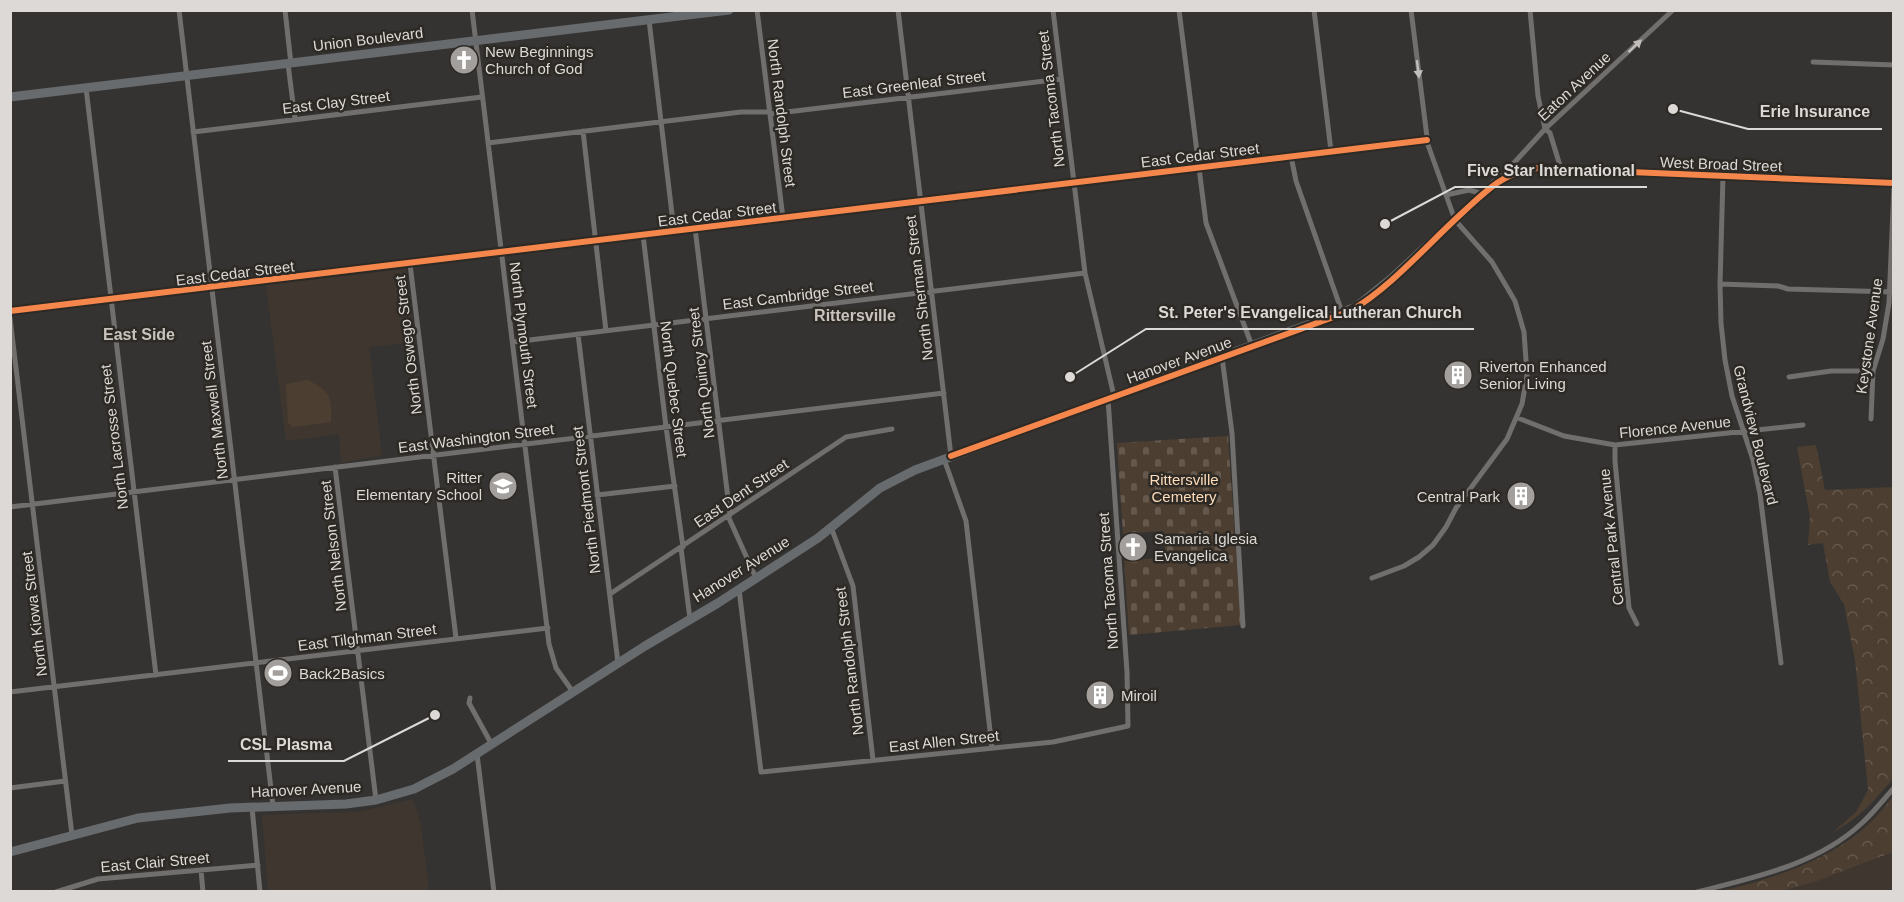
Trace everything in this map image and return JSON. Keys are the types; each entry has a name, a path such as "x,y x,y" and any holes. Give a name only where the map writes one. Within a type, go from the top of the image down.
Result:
{"main road":[{"name":"Union Boulevard","path":"10,97 649,20 661,15 729,10"},
{"name":"West Broad Street","path":"1548,169 1893,184"},
{"name":"Hanover Avenue","path":"10,852 138,818 252,807 346,804 376,800 414,789 439,778 818,538 880,488 898,478 948,457 1343,314 1369,298 1495,183 1521,171 1548,169"}],"street":[{"name":"North Maxwell Street","path":"178,10 273,806"},
{"path":"285,10 295,119"},
{"name":"North Plymouth Street","path":"472,10 553,662 573,692"},
{"name":"North Randolph Street","path":"757,10 783,218"},
{"name":"North Sherman Street","path":"898,10 944,393 948,457 966,521 992,748"},
{"name":"North Tacoma Street","path":"1053,10 1085,273 1111,398 1128,726"},
{"path":"1179,10 1206,224 1252,346"},
{"path":"1314,10 1331,151"},
{"path":"1372,578 1404,567 1433,546 1456,508 1507,439 1518,418 1525,390 1527,361 1521,315 1501,274 1455,220 1427,140 1411,10"},
{"path":"1530,10 1538,96 1545,129 1550,133 1561,170"},
{"name":"Eaton Avenue","path":"1495,183 1545,129 1673,10"},
{"path":"649,20 674,231"},
{"path":"1813,62 1893,65"},
{"name":"East Greenleaf Street","path":"488,143 741,112 770,113 1061,79"},
{"name":"North Lacrosse Street","path":"86,88 156,675"},
{"name":"East Clay Street","path":"193,132 482,97"},
{"path":"583,131 606,331"},
{"name":"East Cedar Street","path":"10,311 1427,140"},
{"path":"1291,156 1296,181 1343,314"},
{"name":"Grandview Boulevard","path":"1723,176 1720,284 1725,360 1732,396 1760,494 1781,663"},
{"name":"Keystone Avenue","path":"1871,419 1874,371 1891,292 1893,184"},
{"path":"1446,195 1469,190 1483,194"},
{"name":"North Quincy Street","path":"695,228 729,516 756,578"},
{"name":"North Quebec Street","path":"643,235 690,619"},
{"name":"North Oswego Street","path":"410,264 456,638"},
{"name":"East Cambridge Street","path":"513,342 1085,273"},
{"path":"1720,284 1778,286 1788,289 1891,292"},
{"name":"North Kiowa Street","path":"10,318 72,835"},
{"name":"North Piedmont Street","path":"578,334 618,663"},
{"path":"1222,357 1232,433 1243,626"},
{"path":"1789,377 1831,370 1874,371"},
{"name":"East Washington Street","path":"10,507 944,393"},
{"name":"Florence Avenue","path":"1518,418 1564,436 1615,446 1803,425"},
{"name":"East Dent Street","path":"610,594 846,437 892,429"},
{"name":"Central Park Avenue","path":"1615,446 1629,608 1637,624"},
{"name":"North Nelson Street","path":"335,467 376,800"},
{"path":"597,495 675,486"},
{"name":"North Randolph Street","path":"831,526 853,586 873,760"},
{"name":"East Allen Street","path":"739,589 761,772 1053,742 1128,726"},
{"name":"East Tilghman Street","path":"10,692 548,628"},
{"path":"470,698 469,703 492,745"},
{"path":"477,754 494,891"},
{"path":"10,788 65,781"},
{"path":"1697,891 1794,865 1834,844 1862,824 1893,788"},
{"path":"252,807 260,891"},
{"name":"East Clair Street","path":"56,891 98,879 258,865"},
{"path":"201,870 203,891"}],"shaded area":[{"path":"406,269 415,342 369,347 382,455 341,463 339,434 286,441 266,285"},
{"path":"413,799 421,825 429,891 268,891 262,815 358,812"},
{"path":"1893,852 1893,891 1782,892 1860,865"}],"green space":[{"path":"308,380 329,396 331,422 293,427 288,423 286,384"},
{"name":"Rittersville Cemetery","path":"1228,436 1241,625 1129,635 1124,561 1166,557 1163,531 1123,534 1117,443"},
{"path":"1816,445 1825,490 1894,487 1893,779 1859,815 1832,833 1856,812 1868,790 1855,660 1844,604 1830,582 1823,543 1808,545 1810,517 1797,447"},
{"path":"1893,796 1893,852 1817,881 1782,891 1720,891 1794,869 1829,853 1865,827"}],"cycle path":[{"path":"10,311 1427,140"},
{"path":"951,456 1350,311 1393,279 1486,191 1503,179 1522,171 1534,168 1894,183"}],"place":[{"name":"New Beginnings Church of God","path":"464,60"},
{"name":"Erie Insurance","path":"1673,109"},
{"name":"Five Star International","path":"1385,224"},
{"name":"Riverton Enhanced Senior Living","path":"1458,375"},
{"name":"St. Peter's Evangelical Lutheran Church","path":"1070,377"},
{"name":"Ritter Elementary School","path":"503,486"},
{"name":"Central Park","path":"1521,496"},
{"name":"Samaria Iglesia Evangelica","path":"1133,547"},
{"name":"Back2Basics","path":"278,673"},
{"name":"Miroil","path":"1100,695"},
{"name":"CSL Plasma","path":"435,715"}],"district":[{"name":"Rittersville","path":"855,315"},
{"name":"East Side","path":"139,334"}]}
